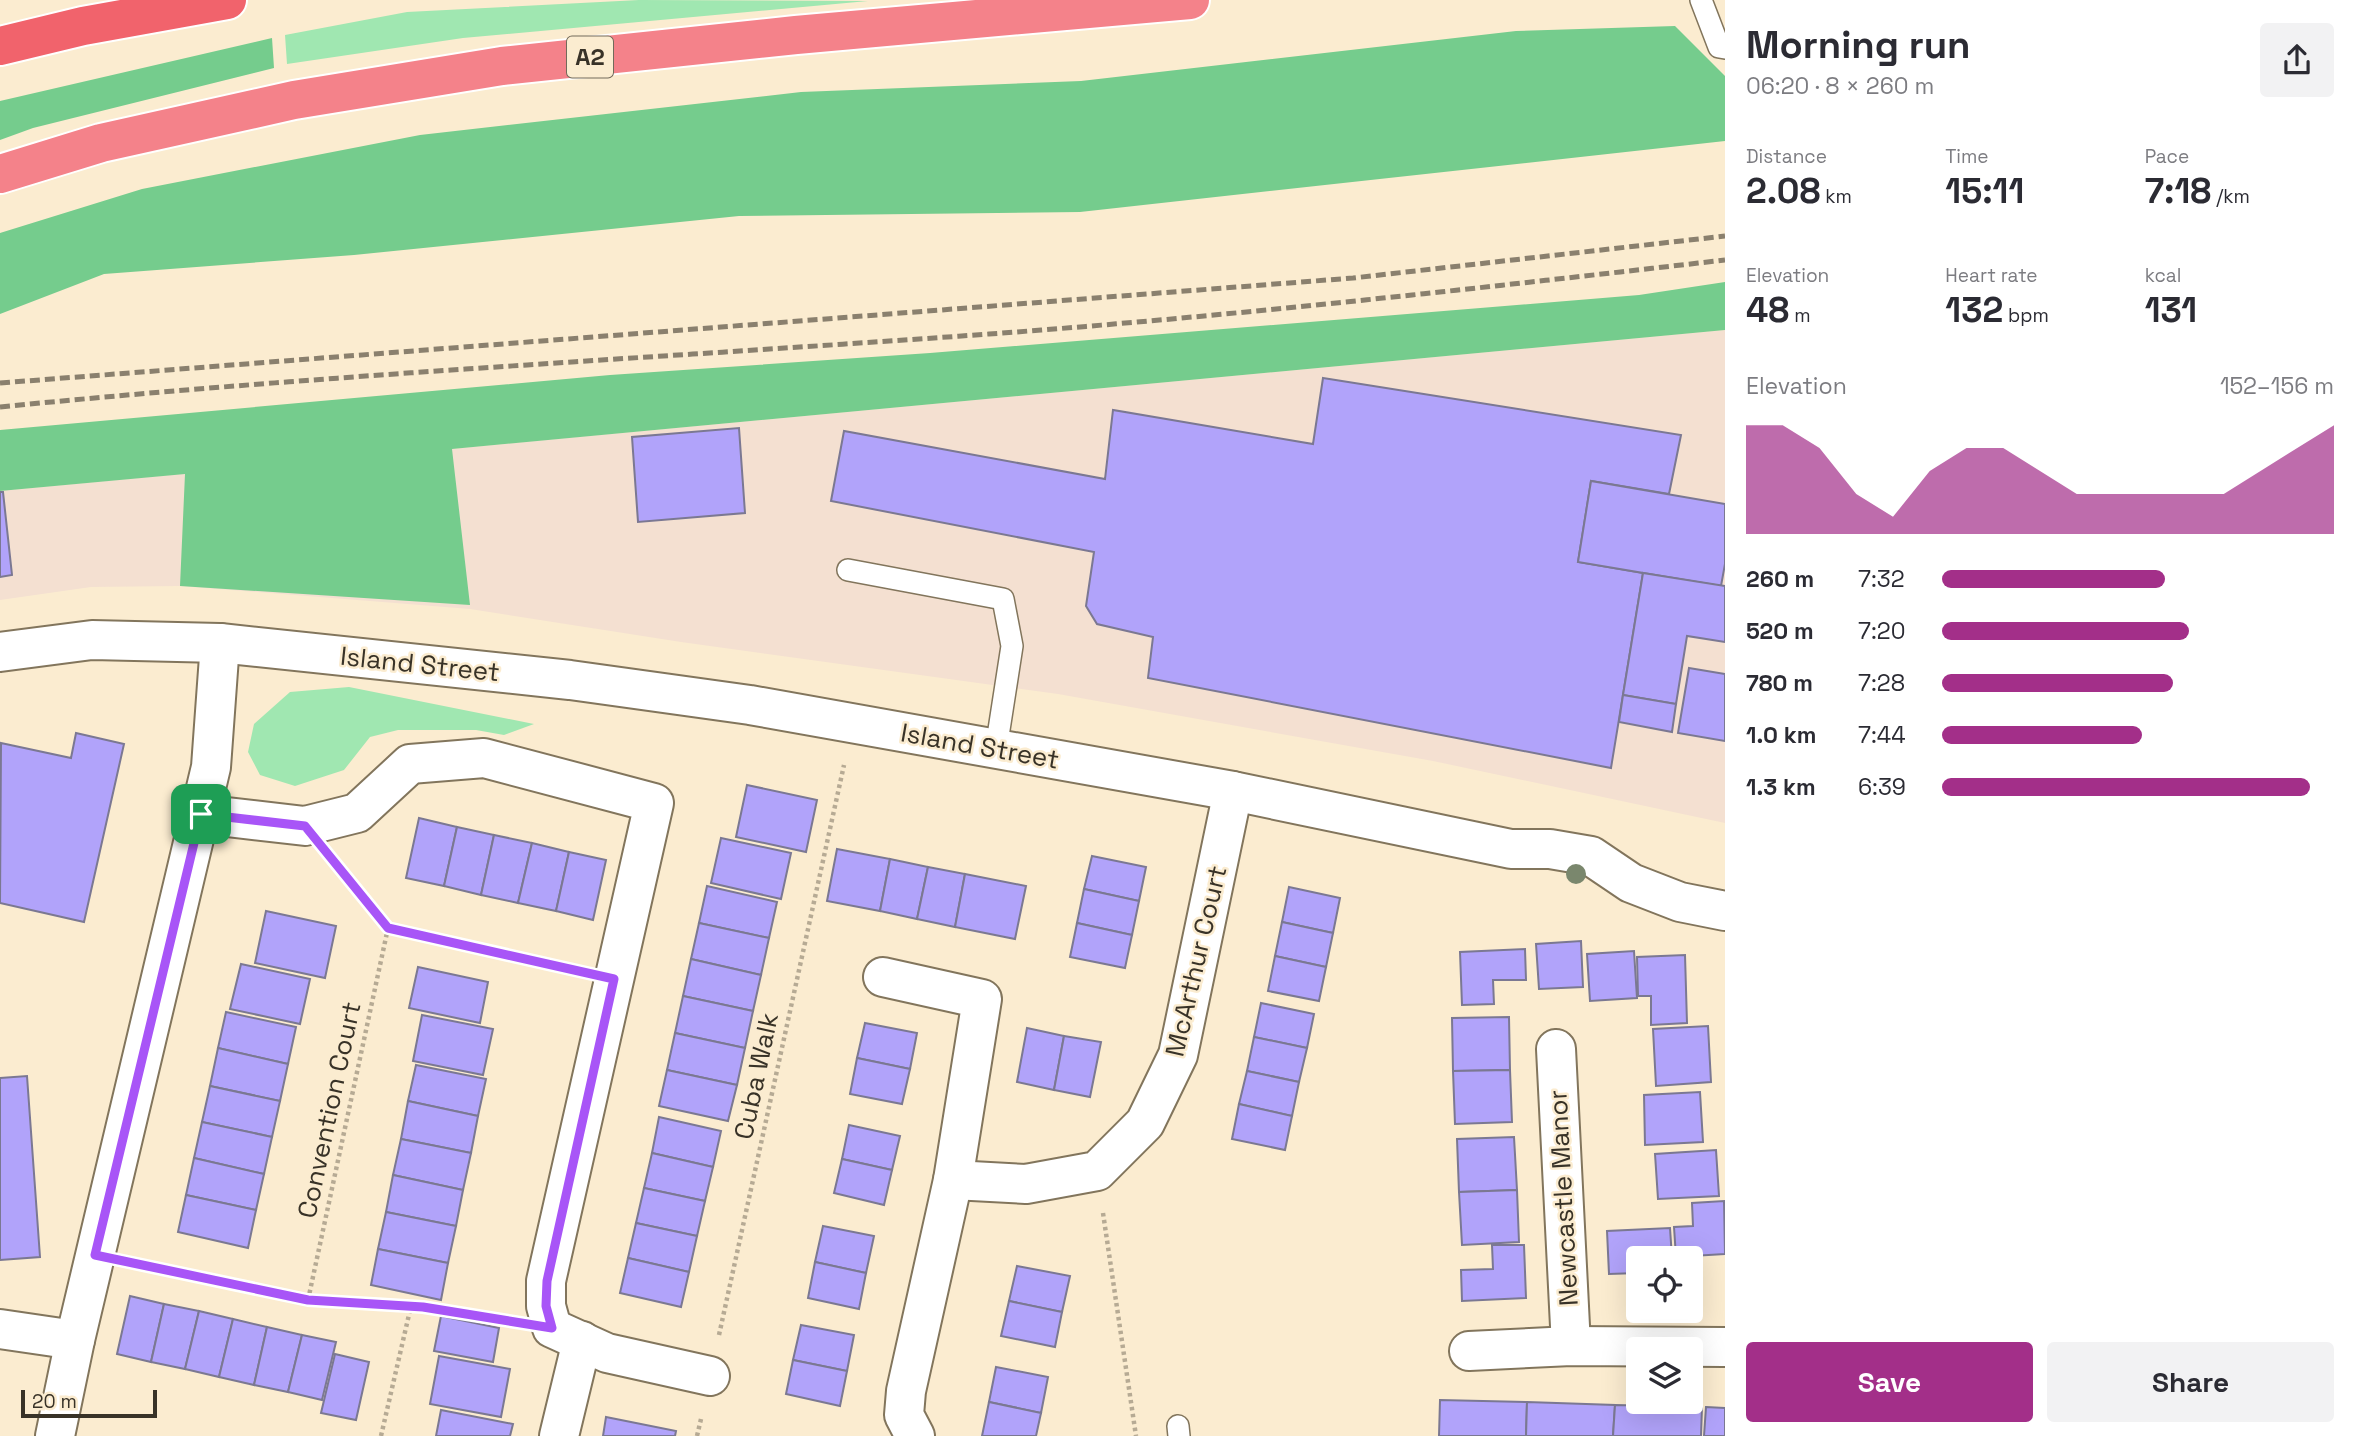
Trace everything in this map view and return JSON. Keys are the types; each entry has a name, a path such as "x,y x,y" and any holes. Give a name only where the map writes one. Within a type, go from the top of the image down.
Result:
{"highway":[{"path":"0,46 83,26 227,0"},
{"name":"A2","path":"0,174 101,143 294,100 502,66 796,35 1190,0"}],"street":[{"name":"Island Street","path":"0,652 92,640 220,643 570,680 750,705 1233,791 1511,849 1550,849 1591,856 1624,879 1643,888 1680,902 1725,911"},
{"path":"55,1436 75,1340 211,767 220,643"},
{"path":"201,814 305,826 357,813 410,765 484,758 654,803 547,1281 546,1306 567,1335 607,1353 710,1376"},
{"name":"McArthur Court","path":"1097,1171 1145,1123 1178,1055 1233,791"},
{"path":"883,977 982,999 953,1180 906,1391 904,1415 915,1436"},
{"name":"Newcastle Manor","path":"1556,1049 1571,1346"},
{"path":"953,1180 1026,1184 1097,1171"},
{"path":"0,1329 75,1340"},
{"path":"559,1436 567,1335"},
{"path":"1469,1351 1571,1346 1725,1347"}],"lane":[{"path":"1701,0 1719,47 1725,48"},
{"path":"848,570 1003,599 1012,646 996,749"}],"path":[{"name":"Cuba Walk","path":"697,1436 853,724"},
{"path":"305,826 388,928 614,979"},
{"name":"Convention Court","path":"308,1300 388,928"},
{"path":"1097,1171 1136,1436"},
{"path":"95,1255 308,1300 411,1306 567,1335"},
{"path":"381,1436 411,1306"}],"shaded area":[{"path":"1725,330 1725,823 1433,761 1058,694 681,642 470,609 180,586 91,587 0,600 0,491"}],"green space":[{"path":"639,0 868,1 463,38 287,64 285,35 407,12"},
{"path":"1675,26 1725,76 1725,141 1080,212 739,216 354,255 104,274 0,314 0,233 142,189 420,135 801,92 1081,81 1516,31"},
{"path":"272,38 274,68 33,128 0,140 0,101"},
{"path":"1725,282 1725,330 452,449 470,605 180,586 185,474 0,491 0,430 610,375 930,353 1639,295"},
{"path":"349,687 534,724 504,735 476,730 398,730 370,737 344,770 295,786 260,775 248,752 254,724 290,692"}],"building":[{"path":"1323,378 1681,435 1669,494 1591,481 1578,562 1643,573 1611,768 1148,678 1153,637 1097,624 1086,606 1094,552 831,501 844,431 1105,479 1113,410 1313,444"},
{"path":"739,428 745,513 638,522 632,437"},
{"path":"1591,481 1725,504 1725,564 1721,586 1578,562"},
{"path":"0,492 3,492 12,575 0,577"},
{"path":"1643,573 1725,586 1725,642 1687,636 1676,704 1623,695"},
{"path":"1689,668 1725,674 1725,741 1678,733"},
{"path":"1623,695 1676,704 1672,732 1619,722"},
{"path":"76,733 124,744 84,922 0,903 1,743 71,758"},
{"path":"747,785 817,800 806,852 736,837"},
{"path":"419,818 457,827 444,886 406,878"},
{"path":"457,827 494,835 481,895 444,886"},
{"path":"494,835 532,843 518,903 481,895"},
{"path":"721,838 791,853 781,899 711,883"},
{"path":"532,843 569,852 556,911 518,903"},
{"path":"837,849 890,859 880,911 827,901"},
{"path":"569,852 606,860 593,920 556,911"},
{"path":"1092,856 1146,867 1139,901 1084,889"},
{"path":"890,859 928,867 917,919 880,911"},
{"path":"928,867 965,874 955,927 917,919"},
{"path":"965,874 1026,886 1015,939 955,927"},
{"path":"707,886 777,902 769,938 699,923"},
{"path":"1289,887 1340,898 1333,933 1282,922"},
{"path":"1084,889 1139,901 1132,935 1077,923"},
{"path":"266,911 336,926 325,978 255,963"},
{"path":"1282,922 1333,933 1326,967 1275,956"},
{"path":"699,923 769,938 761,975 691,959"},
{"path":"1077,923 1132,935 1125,968 1070,957"},
{"path":"1581,941 1583,987 1539,989 1536,944"},
{"path":"1525,949 1526,980 1493,980 1494,1004 1462,1005 1460,952"},
{"path":"1634,951 1637,998 1590,1001 1587,954"},
{"path":"1685,955 1687,1023 1651,1025 1651,996 1638,996 1637,957"},
{"path":"1275,956 1326,967 1319,1001 1268,991"},
{"path":"691,959 761,975 753,1011 683,996"},
{"path":"241,964 310,979 300,1024 230,1009"},
{"path":"418,967 488,982 480,1023 409,1008"},
{"path":"683,996 753,1011 745,1048 675,1033"},
{"path":"1261,1003 1314,1014 1307,1048 1254,1037"},
{"path":"226,1012 296,1027 288,1064 218,1048"},
{"path":"422,1015 493,1029 483,1075 413,1061"},
{"path":"1509,1017 1510,1070 1453,1071 1452,1018"},
{"path":"865,1023 917,1033 910,1069 857,1058"},
{"path":"1708,1026 1711,1082 1656,1086 1653,1029"},
{"path":"1027,1028 1064,1036 1054,1090 1017,1082"},
{"path":"675,1033 745,1048 737,1085 667,1070"},
{"path":"1064,1036 1101,1042 1090,1097 1054,1090"},
{"path":"1254,1037 1307,1048 1299,1082 1247,1071"},
{"path":"218,1048 288,1064 280,1101 210,1086"},
{"path":"857,1058 910,1069 902,1104 850,1094"},
{"path":"416,1065 486,1079 478,1116 408,1101"},
{"path":"667,1070 737,1085 728,1121 659,1106"},
{"path":"1510,1070 1512,1122 1455,1124 1453,1071"},
{"path":"1247,1071 1299,1082 1292,1116 1239,1104"},
{"path":"27,1076 40,1257 0,1260 0,1078"},
{"path":"210,1086 280,1101 272,1137 202,1122"},
{"path":"1700,1092 1703,1142 1645,1145 1644,1095"},
{"path":"408,1101 478,1116 471,1153 401,1139"},
{"path":"1239,1104 1292,1116 1285,1150 1232,1139"},
{"path":"659,1117 721,1131 713,1167 652,1153"},
{"path":"202,1122 272,1137 264,1174 194,1158"},
{"path":"849,1125 900,1136 892,1170 842,1159"},
{"path":"1514,1137 1517,1190 1459,1192 1457,1139"},
{"path":"401,1139 471,1153 463,1190 393,1175"},
{"path":"1716,1150 1719,1196 1658,1199 1655,1154"},
{"path":"652,1153 713,1167 705,1201 644,1188"},
{"path":"194,1158 264,1174 256,1210 186,1195"},
{"path":"842,1159 892,1170 884,1205 834,1193"},
{"path":"393,1175 463,1190 456,1226 386,1212"},
{"path":"644,1188 705,1201 697,1236 636,1223"},
{"path":"1517,1190 1519,1242 1462,1245 1459,1192"},
{"path":"186,1195 256,1210 248,1248 178,1232"},
{"path":"1724,1201 1725,1254 1703,1255 1703,1246 1675,1246 1674,1227 1693,1226 1692,1203"},
{"path":"386,1212 456,1226 448,1263 378,1249"},
{"path":"636,1223 697,1236 689,1272 628,1258"},
{"path":"823,1226 874,1236 866,1273 815,1262"},
{"path":"1670,1228 1671,1246 1626,1246 1626,1273 1609,1274 1607,1231"},
{"path":"1492,1245 1524,1245 1526,1298 1462,1301 1461,1270 1493,1269"},
{"path":"378,1249 448,1263 441,1300 371,1285"},
{"path":"628,1258 689,1272 681,1307 620,1293"},
{"path":"815,1262 866,1273 859,1309 808,1298"},
{"path":"1017,1266 1070,1276 1062,1312 1009,1301"},
{"path":"130,1296 164,1304 151,1362 117,1354"},
{"path":"1009,1301 1062,1312 1055,1347 1001,1336"},
{"path":"164,1304 199,1311 185,1369 151,1362"},
{"path":"199,1311 233,1319 219,1377 185,1369"},
{"path":"441,1316 499,1328 493,1362 434,1351"},
{"path":"233,1319 267,1327 254,1385 219,1377"},
{"path":"801,1325 854,1335 847,1371 793,1360"},
{"path":"267,1327 302,1335 288,1392 254,1385"},
{"path":"302,1335 336,1342 322,1400 288,1392"},
{"path":"335,1354 369,1362 356,1420 321,1413"},
{"path":"439,1356 510,1369 501,1417 430,1404"},
{"path":"793,1360 847,1371 840,1406 786,1394"},
{"path":"996,1367 1048,1377 1041,1413 989,1402"},
{"path":"1440,1400 1527,1402 1526,1436 1439,1436"},
{"path":"989,1402 1041,1413 1036,1436 982,1436"},
{"path":"1527,1402 1615,1405 1613,1436 1526,1436"},
{"path":"1615,1405 1626,1405 1626,1414 1702,1414 1701,1436 1613,1436"},
{"path":"1706,1407 1725,1408 1725,1436 1704,1436"},
{"path":"441,1410 513,1424 510,1436 436,1436"},
{"path":"606,1417 676,1431 675,1436 603,1436"}],"railway":[{"path":"0,383 1353,278 1725,236"},
{"path":"0,407 370,376 1081,327 1357,301 1725,260"}],"route":[{"path":"201,814 305,826 388,928 614,979 547,1281 546,1306 552,1328 423,1307 308,1300 95,1255 201,814"}]}
